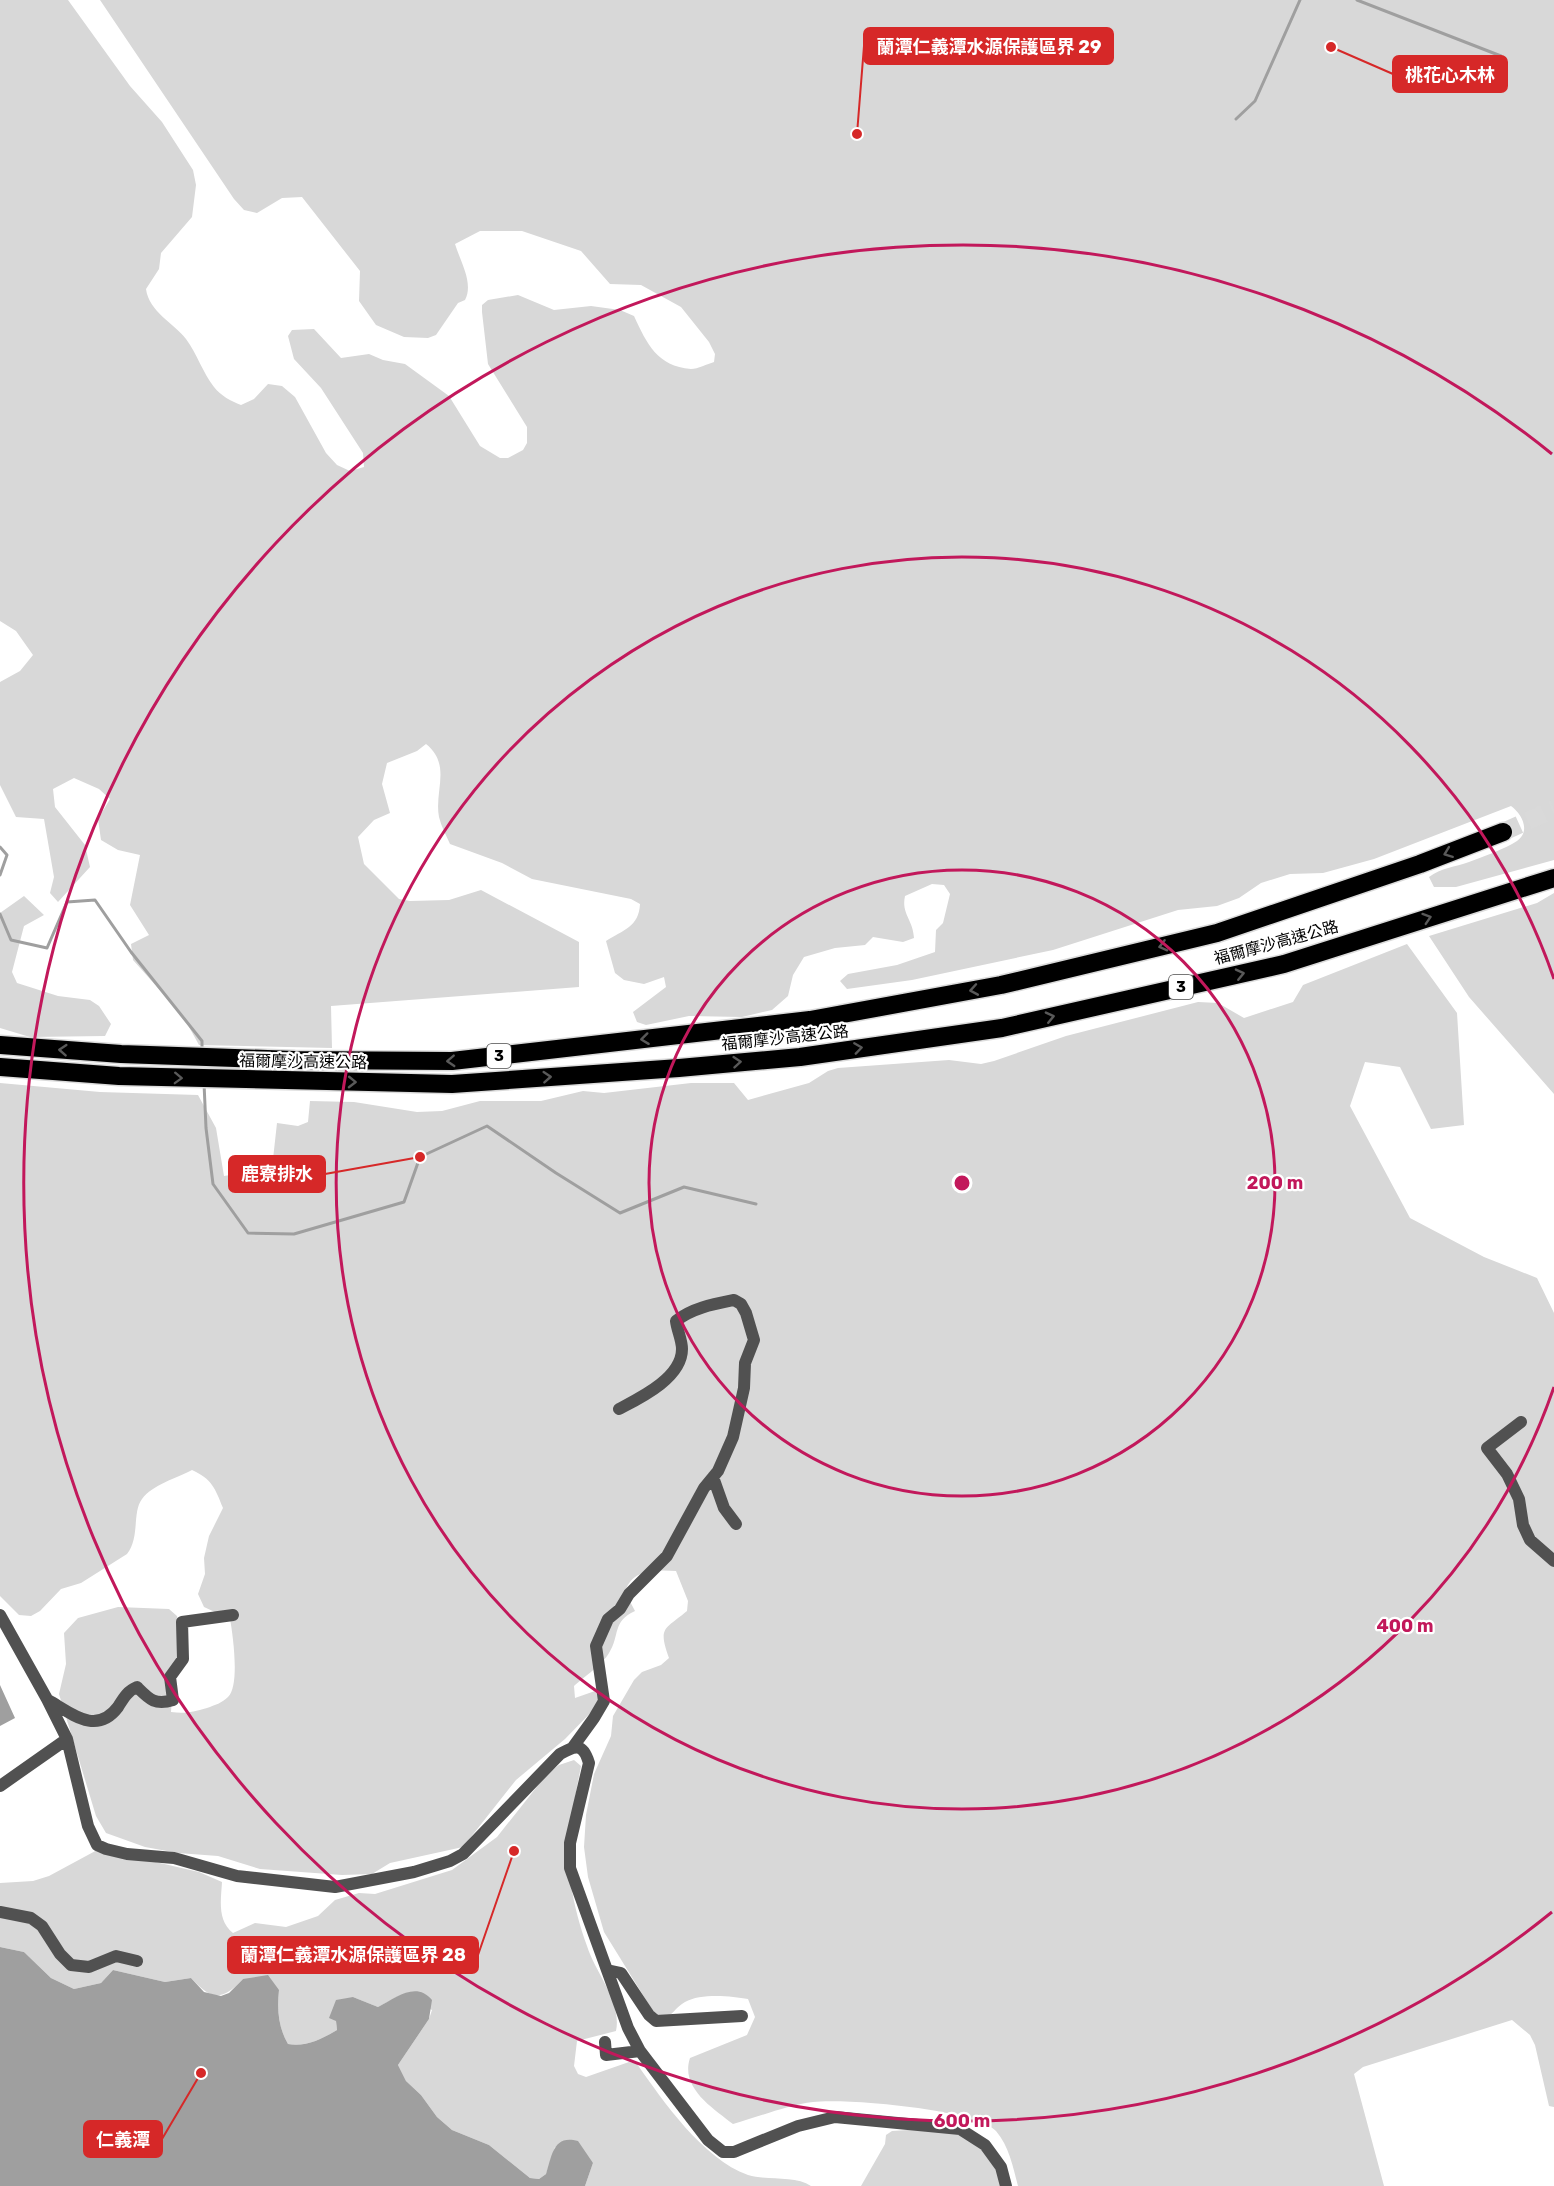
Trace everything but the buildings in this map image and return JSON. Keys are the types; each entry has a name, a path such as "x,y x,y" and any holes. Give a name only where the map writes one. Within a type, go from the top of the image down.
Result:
{"highway":[{"name":"福爾摩沙高速公路","path":"0,1045 121,1054 295,1060 452,1061 810,1020 1001,985 1217,933 1419,864 1503,832"},
{"name":"福爾摩沙高速公路","path":"0,1067 119,1076 452,1084 800,1057 1002,1028 1284,964 1554,878"}],"street":[{"path":"0,1615 67,1739 88,1826 97,1845 127,1854 174,1858 237,1876 335,1887 414,1872 450,1861 463,1854 560,1754 573,1747 604,1701 596,1646 608,1618 620,1609 628,1593 667,1556 705,1488 718,1471 733,1437 744,1388 746,1363 754,1340 741,1304 734,1300 710,1305 684,1315 676,1321 682,1349 680,1360 675,1368 651,1393 618,1409"},
{"path":"1521,1422 1487,1448 1507,1474 1519,1499 1523,1525 1530,1540 1554,1561"},
{"path":"713,1477 724,1508 735,1524"},
{"path":"47,1699 85,1721 101,1721 113,1713 130,1690 137,1687 151,1700 163,1704 173,1700 170,1677 183,1659 182,1622 233,1616"},
{"path":"0,1786 67,1739"},
{"path":"573,1747 581,1748 589,1763 570,1843 570,1868 628,2028 640,2051 708,2140 723,2152 734,2152 798,2126 835,2116 960,2129 985,2145 1001,2167 1006,2186"},
{"path":"0,1912 31,1918 42,1926 60,1954 71,1965 89,1967 116,1956 137,1961"},
{"path":"607,1970 621,1973 649,2015 656,2020 742,2016"},
{"path":"604,2042 606,2055 640,2051"}],"shaded area":[{"path":"0,0 68,0 130,86 162,122 193,170 196,185 192,217 161,253 159,269 146,289 157,311 186,339 210,382 220,393 241,405 254,399 268,384 282,386 295,397 326,453 337,465 350,471 364,467 363,453 321,388 294,359 288,336 292,330 314,329 341,358 369,354 383,360 405,364 449,396 480,446 500,458 508,458 523,450 527,443 527,427 488,364 482,305 488,300 518,295 554,310 591,306 620,310 634,316 649,344 661,358 679,367 691,369 714,362 715,354 709,342 681,307 641,285 610,284 581,251 522,231 480,231 455,244 467,279 467,293 465,300 458,303 436,335 428,338 404,337 376,325 359,301 360,271 302,197 282,198 257,213 244,210 234,199 100,0 1554,0 1554,860 1456,887 1434,887 1429,877 1434,874 1500,850 1521,837 1524,832 1523,823 1519,813 1511,806 1374,859 1323,873 1290,874 1261,883 1239,898 1217,906 1178,910 1053,950 912,980 847,989 840,981 848,974 897,965 935,952 936,930 943,923 950,894 944,885 932,884 905,896 906,912 914,938 903,942 873,937 865,945 835,948 804,957 793,975 788,996 772,1010 742,1017 689,1016 646,1025 637,1022 633,1012 666,987 664,977 644,984 624,980 615,973 606,941 633,923 637,918 640,904 631,899 532,879 502,863 450,844 439,817 440,769 434,752 426,744 417,751 387,763 382,784 390,813 374,820 358,837 364,864 399,899 449,900 481,890 579,942 579,987 331,1006 332,1048 199,1045 183,1016 133,960 131,944 149,935 130,905 140,855 118,850 101,840 98,819 110,799 99,789 74,778 53,789 55,807 85,845 90,867 58,902 50,893 54,877 44,819 16,817 0,785 0,682 20,671 33,655 16,631 0,621"},
{"path":"1554,893 1554,1094 1469,997 1429,936 1537,903"},
{"path":"24,896 44,915 24,926 12,972 17,983 58,996 90,1000 99,1006 111,1024 105,1036 30,1037 0,1028 0,913"},
{"path":"1407,944 1457,1013 1464,1125 1431,1129 1400,1067 1365,1062 1350,1106 1410,1218 1484,1257 1537,1278 1554,1313 1554,2107 1549,2106 1535,2045 1530,2035 1512,2020 1363,2067 1354,2074 1384,2186 1018,2186 1007,2150 996,2131 984,2123 937,2111 852,2102 813,2102 733,2124 700,2096 690,2079 688,2069 690,2058 747,2035 755,2017 748,1999 699,1997 681,2004 659,2021 604,1932 588,1877 584,1847 586,1815 594,1774 611,1736 613,1716 634,1680 642,1672 661,1665 669,1658 664,1640 665,1630 687,1611 688,1601 676,1571 645,1572 628,1584 625,1592 635,1611 623,1619 606,1657 574,1686 575,1698 595,1691 605,1691 602,1701 565,1739 516,1780 463,1847 390,1863 372,1874 342,1875 260,1869 218,1856 178,1853 145,1847 106,1833 96,1816 59,1694 66,1664 64,1633 78,1618 118,1607 169,1609 177,1616 182,1647 174,1666 171,1712 197,1711 226,1699 232,1691 235,1672 230,1619 204,1607 198,1594 205,1574 204,1558 209,1536 223,1508 212,1485 192,1470 158,1486 142,1499 137,1511 131,1548 127,1554 81,1583 61,1589 40,1611 31,1616 19,1615 0,1596 0,1083 100,1092 198,1095 216,1128 224,1176 272,1168 277,1123 298,1126 308,1122 310,1101 354,1102 417,1112 442,1111 480,1101 541,1101 583,1091 604,1093 691,1083 734,1083 748,1100 809,1083 828,1071 838,1068 949,1060 981,1064 1066,1036 1198,1002 1218,1003 1244,1018 1293,1002 1303,985"},
{"path":"0,1685 15,1718 0,1726"},
{"path":"574,1760 581,1766 569,1840 572,1892 584,1939 612,1999 617,2020 616,2031 577,2041 574,2066 578,2074 586,2077 629,2062 637,2064 685,2127 715,2156 748,2175 797,2180 811,2186 585,2186 593,2163 555,2147 546,2174 539,2179 530,2178 489,2145 452,2130 437,2117 421,2095 406,2081 398,2065 429,2019 432,2010 401,1995 378,2007 353,1997 336,2021 337,2030 320,2039 295,2045 288,2044 282,2031 279,2018 279,1990 243,1979 229,1991 217,1995 205,1991 191,1978 165,1982 113,1970 101,1983 74,1989 51,1978 24,1952 0,1947 0,1883 33,1881 49,1876 99,1849 199,1872 222,1882 222,1916 233,1933 255,1923 286,1927 318,1916 335,1900 359,1893 375,1894 452,1870 497,1837 547,1774 559,1765"},
{"path":"0,1947 24,1952 51,1978 74,1989 101,1983 113,1970 165,1982 191,1978 204,1992 221,1996 229,1993 243,1979 268,1975 279,1990 279,2018 282,2031 288,2044 295,2045 314,2042 337,2030 336,2021 329,2018 336,2000 353,1997 378,2007 413,1991 426,1994 432,2000 429,2019 398,2065 406,2081 421,2095 437,2117 452,2130 489,2145 530,2178 539,2179 546,2174 552,2154 558,2144 563,2141 578,2141 593,2163 585,2186 0,2186"},
{"path":"940,2128 962,2135 981,2148 996,2165 1005,2186 861,2186 885,2144 886,2135 892,2131"}],"waterway":[{"path":"1236,119 1255,101 1300,0"},
{"path":"1357,0 1501,56"},
{"path":"0,847 7,855 0,875"},
{"path":"0,914 11,940 47,948 67,902 95,900 131,952 202,1041 202,1050"},
{"path":"204,1083 206,1128 213,1184 248,1233 294,1234 404,1202 420,1157 487,1126 620,1213 684,1187 756,1204"}],"tunnel":[{"path":"1503,832 1554,809"}],"place":[{"name":"桃花心木林","path":"1331,47"},
{"name":"蘭潭仁義潭水源保護區界 29","path":"857,134"},
{"name":"鹿寮排水","path":"420,1157"},
{"name":"蘭潭仁義潭水源保護區界 28","path":"514,1851"},
{"name":"仁義潭","path":"201,2073"}]}
